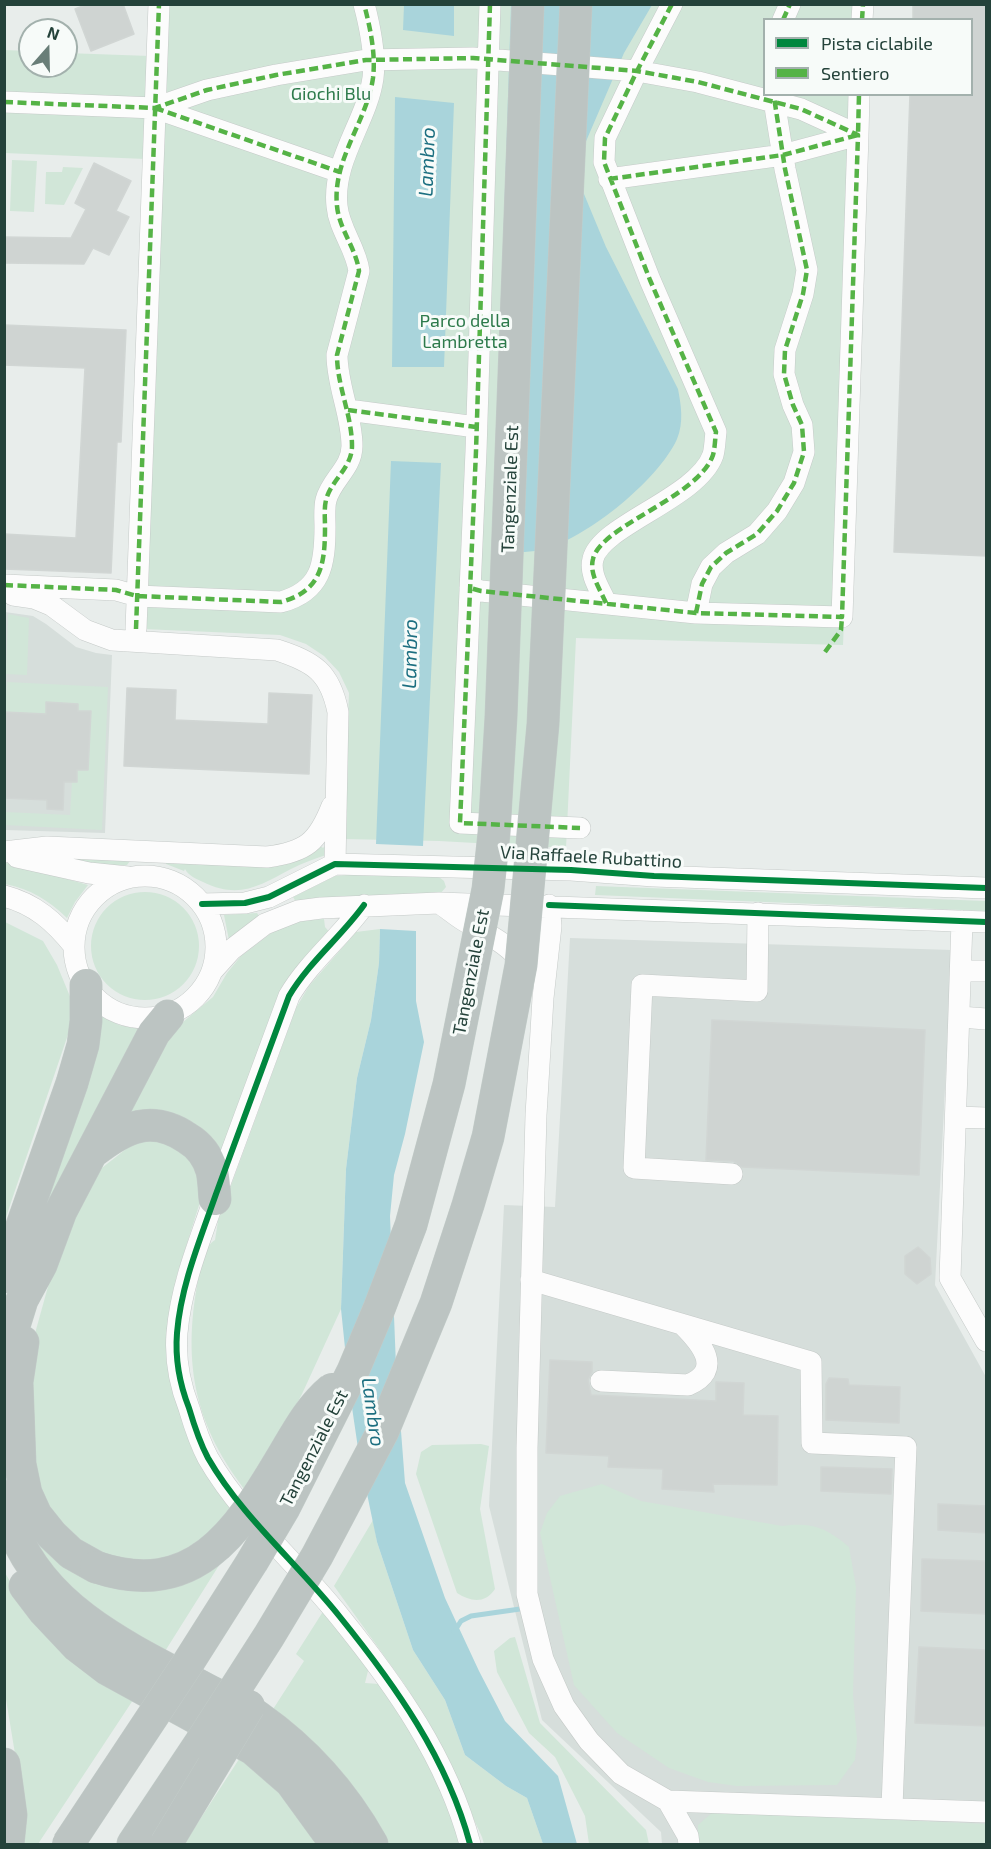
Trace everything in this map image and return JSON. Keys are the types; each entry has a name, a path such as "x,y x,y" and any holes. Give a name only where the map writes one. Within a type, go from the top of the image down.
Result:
{"highway":[{"name":"Tangenziale Est","path":"68,1845 252,1562 316,1446 380,1309 411,1225 449,1084 488,889 494,833 501,717 528,4"},
{"path":"134,1845 269,1636 349,1497 383,1431 436,1304 488,1137 521,965 543,724 576,4"},
{"path":"4,1277 72,1083 83,1045 86,985"},
{"path":"4,1365 22,1300 40,1265 61,1211 154,1033 168,1016"},
{"path":"91,1154 112,1137 132,1128 153,1124 174,1129 193,1141 205,1154 212,1171 214,1199"},
{"path":"40,1265 17,1382 20,1464 26,1493 41,1522 71,1553 96,1567 119,1575 144,1577 170,1574 193,1564 238,1527 312,1410 323,1397 353,1371"},
{"path":"4,1496 15,1531 32,1564 59,1596 96,1628 256,1716 290,1742 331,1784 351,1809 372,1845"},
{"path":"166,1845 329,1576 346,1528 349,1497"},
{"path":"4,1549 19,1578 44,1611 77,1646 107,1669 253,1749 291,1782 336,1845"},
{"path":"4,1764 10,1815 8,1845"}],"street":[{"path":"136,629 151,108 159,4"},
{"path":"4,585 116,590 137,596 281,602 296,598 306,591 316,579 325,554 326,500 349,461 352,448 348,410 337,366 337,355 359,270 358,259 343,229 336,205 340,172 369,97 373,77 369,24 364,4"},
{"path":"490,4 493,59 460,823 580,828"},
{"path":"606,603 593,575 593,558 607,539 699,478 713,455 716,432 668,324 604,162 605,138 672,4"},
{"path":"784,18 790,4"},
{"path":"151,108 207,90 276,75 373,59 493,59 637,71 763,96"},
{"path":"470,588 696,613 842,617 859,96"},
{"path":"774,98 858,135"},
{"path":"696,613 702,584 711,567 726,553 757,534 777,512 794,483 804,452 802,424 793,405 784,374 784,350 803,294 807,270 783,155 774,98"},
{"path":"4,102 151,108 340,172"},
{"path":"609,179 783,155 858,135"},
{"path":"348,410 476,427"},
{"path":"4,595 34,598 51,604 85,630 112,640 277,650 297,656 313,665 325,678 334,693 338,712 335,864"},
{"path":"4,854 47,847 267,857 285,855 301,850 315,837 335,797"},
{"path":"4,854 89,873 158,877 175,882 190,892 202,904 211,920 216,937 216,954 206,983 195,997 168,1016 139,1017 122,1013 99,1000 86,985 79,972 74,946 77,928 88,905 107,887 132,877"},
{"name":"Via Raffaele Rubattino","path":"202,904 245,903 269,897 335,864 571,870 654,876 987,888"},
{"path":"4,896 42,913 57,925 74,946"},
{"path":"212,971 231,950 250,935 283,915 309,909 364,905 439,903 549,905 987,922"},
{"path":"439,903 500,940 518,956 537,984 543,998"},
{"path":"364,905 296,983 289,996 195,1252 182,1301 177,1334 178,1362 183,1392 207,1455 228,1489 339,1616 385,1676 425,1735 445,1773 462,1814 470,1845"},
{"path":"549,905 551,926 543,998 536,1115 526,1564 527,1594 543,1659 564,1706 590,1741 621,1774 668,1801 987,1812"},
{"path":"732,1174 634,1168 642,985 757,991 758,914"},
{"path":"962,921 951,1278 987,1341"},
{"path":"962,971 987,972"},
{"path":"960,1017 987,1019"},
{"path":"956,1117 987,1118"},
{"path":"531,1280 811,1362 812,1443 906,1447 892,1807"},
{"path":"602,1381 688,1385 698,1381 705,1371 707,1360 701,1344 682,1324"},
{"path":"668,1801 688,1836 689,1845"}],"shaded area":[{"path":"5,612 33,616 76,647 112,655 105,833 5,830"},
{"path":"570,938 952,950 935,1285 986,1377 986,1844 662,1844 661,1832 542,1720 489,1506 504,1205 555,1207"}],"green space":[{"name":"Parco della Lambretta","path":"153,5 870,5 869,18 763,18 763,96 866,96 843,645 576,638 566,848 439,841 343,839 349,693 339,672 324,656 306,644 280,635 143,629 145,159 5,153 4,50 18,51 18,78 78,78 78,53 150,56"},
{"path":"12,160 37,161 34,212 10,211"},
{"path":"63,167 83,168 64,205 45,204 46,172 62,172"},
{"path":"8,614 29,618 27,675 6,674"},
{"path":"7,682 108,687 102,830 5,825 5,812 70,815 72,782 77,782 77,770 88,770 91,712 78,711 78,704 47,702 46,714 5,712"},
{"path":"332,838 326,855 259,885 239,890 216,887 195,878 185,869 184,871 166,864 166,861 318,844 323,848"},
{"path":"55,851 130,861 127,865 99,864 81,861"},
{"path":"5,863 88,885 75,902 67,918 39,896 5,884"},
{"path":"360,874 439,877 444,881 446,887 440,894 335,897 296,902 293,897 335,876"},
{"path":"596,886 986,901 986,911 595,895"},
{"path":"145,892 155,893 175,901 183,908 190,916 198,936 198,956 190,976 183,984 175,991 155,999 145,1000 135,999 115,991 107,984 100,976 92,956 91,946 92,936 100,916 107,908 115,901 135,893"},
{"path":"257,913 260,917 229,940 224,915"},
{"path":"324,919 325,927 332,935 314,954 220,1168 121,1121 171,1032 213,997 227,973 241,956 274,931 299,921"},
{"path":"5,922 43,941 57,965 76,1011 5,1220"},
{"path":"380,929 379,963 371,1020 357,1078 346,1169 341,1309 302,1394 249,1495 216,1445 197,1394 192,1340 193,1311 198,1280 205,1252 215,1240 218,1221 296,1008 309,986 356,932"},
{"path":"99,1015 119,1025 139,1029 26,1268"},
{"path":"163,1138 196,1163 200,1202 177,1275 171,1314 170,1354 237,1512 203,1548 127,1567 64,1537 33,1483 27,1440 34,1337 59,1247 98,1171 135,1142"},
{"path":"481,1444 489,1446 480,1509 495,1589 487,1597 473,1600 457,1593 416,1474 421,1452 432,1445"},
{"path":"602,1484 641,1501 782,1526 802,1525 819,1528 849,1547 856,1587 853,1695 857,1739 855,1760 837,1785 737,1786 708,1782 669,1768 617,1733 574,1685 540,1533 547,1513 560,1496"},
{"path":"373,1520 377,1542 413,1650 445,1700 465,1755 506,1786 527,1798 543,1844 484,1844 428,1722 403,1682 334,1586"},
{"path":"31,1522 87,1574 223,1559 162,1656 118,1634 38,1554"},
{"path":"4,1571 22,1602 137,1694 38,1844 22,1844 18,1772 5,1693"},
{"path":"324,1610 369,1667 365,1683 379,1684 433,1766 463,1844 378,1844 268,1717 304,1661 296,1654"},
{"path":"515,1637 540,1723 646,1830 649,1844 589,1844 585,1816 555,1757 529,1733 497,1672 494,1651 510,1638"},
{"path":"243,1753 273,1778 326,1844 184,1844"},
{"path":"713,1812 986,1824 986,1844 698,1844 698,1825"}],"water":[{"path":"404,5 454,5 454,36 403,30"},
{"path":"511,5 652,5 624,53 584,146 584,194 606,247 678,389 681,407 677,439 654,473 636,491 595,524 574,537 530,552 493,552"},
{"name":"Lambro","path":"395,97 454,103 444,367 392,367"},
{"name":"Lambro","path":"391,461 441,463 423,846 376,844"},
{"name":"Lambro","path":"380,929 416,931 416,1001 424,1042 394,1175 390,1216 396,1366 405,1483 445,1598 479,1671 505,1721 558,1776 577,1844 543,1844 527,1798 506,1786 465,1755 445,1700 413,1650 377,1542 359,1455 341,1309 346,1169 357,1078 371,1020 379,963"}],"building":[{"path":"88,4 123,4 134,34 91,51 75,9"},
{"path":"913,4 987,4 987,556 894,552 910,96 973,96 973,18 913,18"},
{"path":"94,163 131,181 116,211 129,217 109,255 93,248 84,264 4,263 4,237 71,238 86,209 75,203"},
{"path":"4,325 126,330 121,442 117,442 111,573 4,569 4,534 76,538 85,368 4,365"},
{"path":"127,688 176,690 175,720 268,724 269,693 312,695 309,774 124,766"},
{"path":"46,702 78,704 78,711 91,711 88,770 77,770 77,782 64,782 63,810 47,809 47,800 4,798 4,712 46,714"},
{"path":"712,1020 925,1030 919,1175 742,1167 733,1161 706,1160"},
{"path":"918,1247 930,1258 931,1274 917,1284 905,1274 905,1256"},
{"path":"550,1360 592,1362 592,1372 588,1380 591,1395 716,1401 716,1382 744,1383 743,1415 778,1416 777,1485 713,1484 714,1492 662,1489 663,1469 608,1467 609,1456 546,1453"},
{"path":"829,1378 848,1379 849,1385 900,1387 899,1423 826,1420 826,1384"},
{"path":"821,1467 892,1469 891,1494 821,1491"},
{"path":"938,1504 987,1506 987,1533 938,1530"},
{"path":"922,1559 987,1561 987,1614 921,1611"},
{"path":"919,1647 987,1650 987,1726 915,1723"}],"waterway":[{"path":"454,1632 461,1621 471,1616 520,1609"}],"marked path":[{"path":"136,629 159,4"},
{"path":"4,585 116,590 137,596 281,602 305,591 318,575 324,553 326,500 332,486 349,461 352,446 337,355 359,271 355,254 338,214 337,189 345,157 370,94 373,78 373,50 364,4"},
{"path":"490,4 476,451 460,823 580,828"},
{"path":"606,603 592,570 593,559 600,547 613,534 689,485 704,470 713,455 715,446 716,432 650,280 604,162 605,138 672,4"},
{"path":"784,18 790,4"},
{"path":"862,18 863,4"},
{"path":"4,102 155,108 207,90 276,75 366,60 473,58 637,71 698,82 801,109 858,135 842,617 696,613 470,588"},
{"path":"609,179 783,155 858,135 859,96"},
{"path":"696,613 702,584 711,567 726,553 757,534 777,511 794,483 804,452 802,425 793,405 784,374 785,350 803,294 807,270 785,169 774,97"},
{"path":"155,108 340,172"},
{"path":"348,410 476,427"},
{"path":"825,652 841,630 842,617"}],"cycle path":[{"path":"202,904 245,903 269,897 335,864 571,870 654,876 986,888"},
{"path":"364,905 306,972 289,996 192,1263 179,1315 178,1362 186,1399 197,1434 208,1458 253,1520 340,1617 399,1696 433,1752 448,1782 470,1844"},
{"path":"549,905 986,922"}],"park label":[{"name":"Giochi Blu","path":"331,94"}]}
